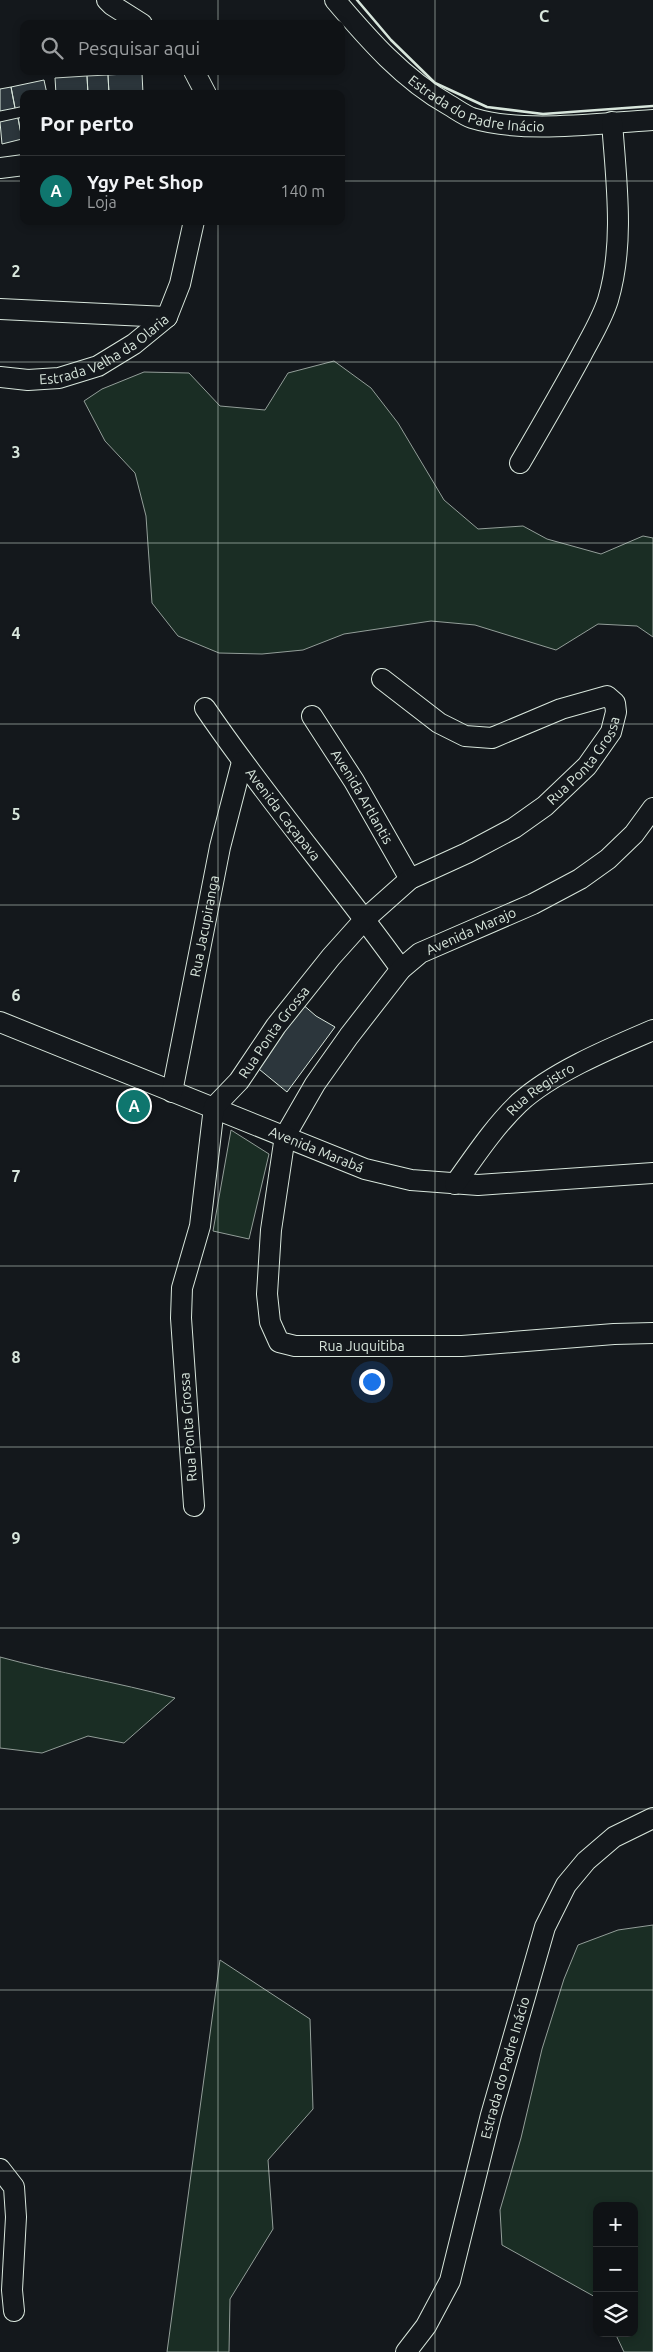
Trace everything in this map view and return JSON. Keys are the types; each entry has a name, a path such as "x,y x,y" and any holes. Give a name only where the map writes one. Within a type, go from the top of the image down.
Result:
{"street":[{"path":"107,0 136,20"},
{"name":"Estrada do Padre Inácio","path":"335,0 369,40 407,77 434,97 470,117 503,125 653,120"},
{"path":"196,75 204,90"},
{"path":"520,463 560,395 596,328 608,300 616,257 617,199 612,122"},
{"path":"0,168 20,166"},
{"name":"Estrada Velha da Olaria","path":"0,377 28,380 59,378 98,366 134,344 167,317 180,284 193,225"},
{"path":"0,309 167,317"},
{"name":"Rua Ponta Grossa","path":"194,1506 180,1318 182,1288 200,1226 214,1108 239,1081 276,1026 331,957 365,919 410,879 467,853 514,828 545,806 587,766 610,732 616,712 615,703 607,696 561,709 492,738 465,736 439,723 382,679"},
{"name":"Avenida Caçapava","path":"205,708 242,762 365,919 401,969"},
{"name":"Avenida Artlantis","path":"312,716 354,781 410,879"},
{"name":"Rua Jacupiranga","path":"172,1092 220,847 242,762"},
{"name":"Avenida Marajo","path":"285,1136 314,1084 401,969 420,953 533,904 580,878 608,859 634,834 653,808"},
{"name":"Avenida Marabá","path":"0,1022 365,1169 411,1180 478,1185 653,1173"},
{"name":"Rua Registro","path":"455,1184 490,1134 520,1102 552,1079 653,1030"},
{"name":"Rua Juquitiba","path":"285,1136 271,1230 267,1294 270,1322 279,1342 295,1346 462,1346 567,1337 653,1333"},
{"name":"Estrada do Padre Inácio","path":"406,2352 426,2326 450,2281 491,2115 545,1927 566,1885 586,1862 614,1837 653,1818"},
{"path":"0,2169 14,2187 16,2217 12,2290 14,2311"}],"green space":[{"path":"334,361 371,388 398,423 444,500 478,529 523,526 547,539 601,554 643,536 653,538 653,637 637,626 598,624 556,650 475,625 431,621 344,634 303,650 262,654 219,653 178,636 152,603 146,516 135,473 105,441 84,401 102,389 144,372 189,373 220,406 265,410 288,373"},
{"path":"231,1130 269,1154 249,1239 213,1231"},
{"path":"0,1657 175,1698 124,1743 88,1736 42,1753 0,1748"},
{"path":"653,1925 653,2352 624,2352 617,2337 638,2337 638,2202 593,2202 593,2296 502,2245 500,2210 521,2138 542,2049 564,1979 578,1945 618,1930"},
{"path":"220,1960 310,2019 313,2109 268,2160 273,2229 230,2299 229,2352 167,2352"}],"building":[{"path":"108,75 142,75 143,90 109,90"},
{"path":"108,75 109,90 88,90 87,76"},
{"path":"87,76 88,90 56,90 55,78"},
{"path":"44,80 46,90 20,90 20,107 15,108 11,87"},
{"path":"11,87 15,108 0,111 0,89"},
{"path":"18,118 20,140 2,144 0,122"},
{"path":"301,1003 316,1016 335,1027 287,1092 254,1065"}],"wall":[{"path":"357,0 391,40 435,83 487,107 543,114 653,106"}],"place":[{"name":"Ygy Pet Shop","path":"134,1106"}]}
